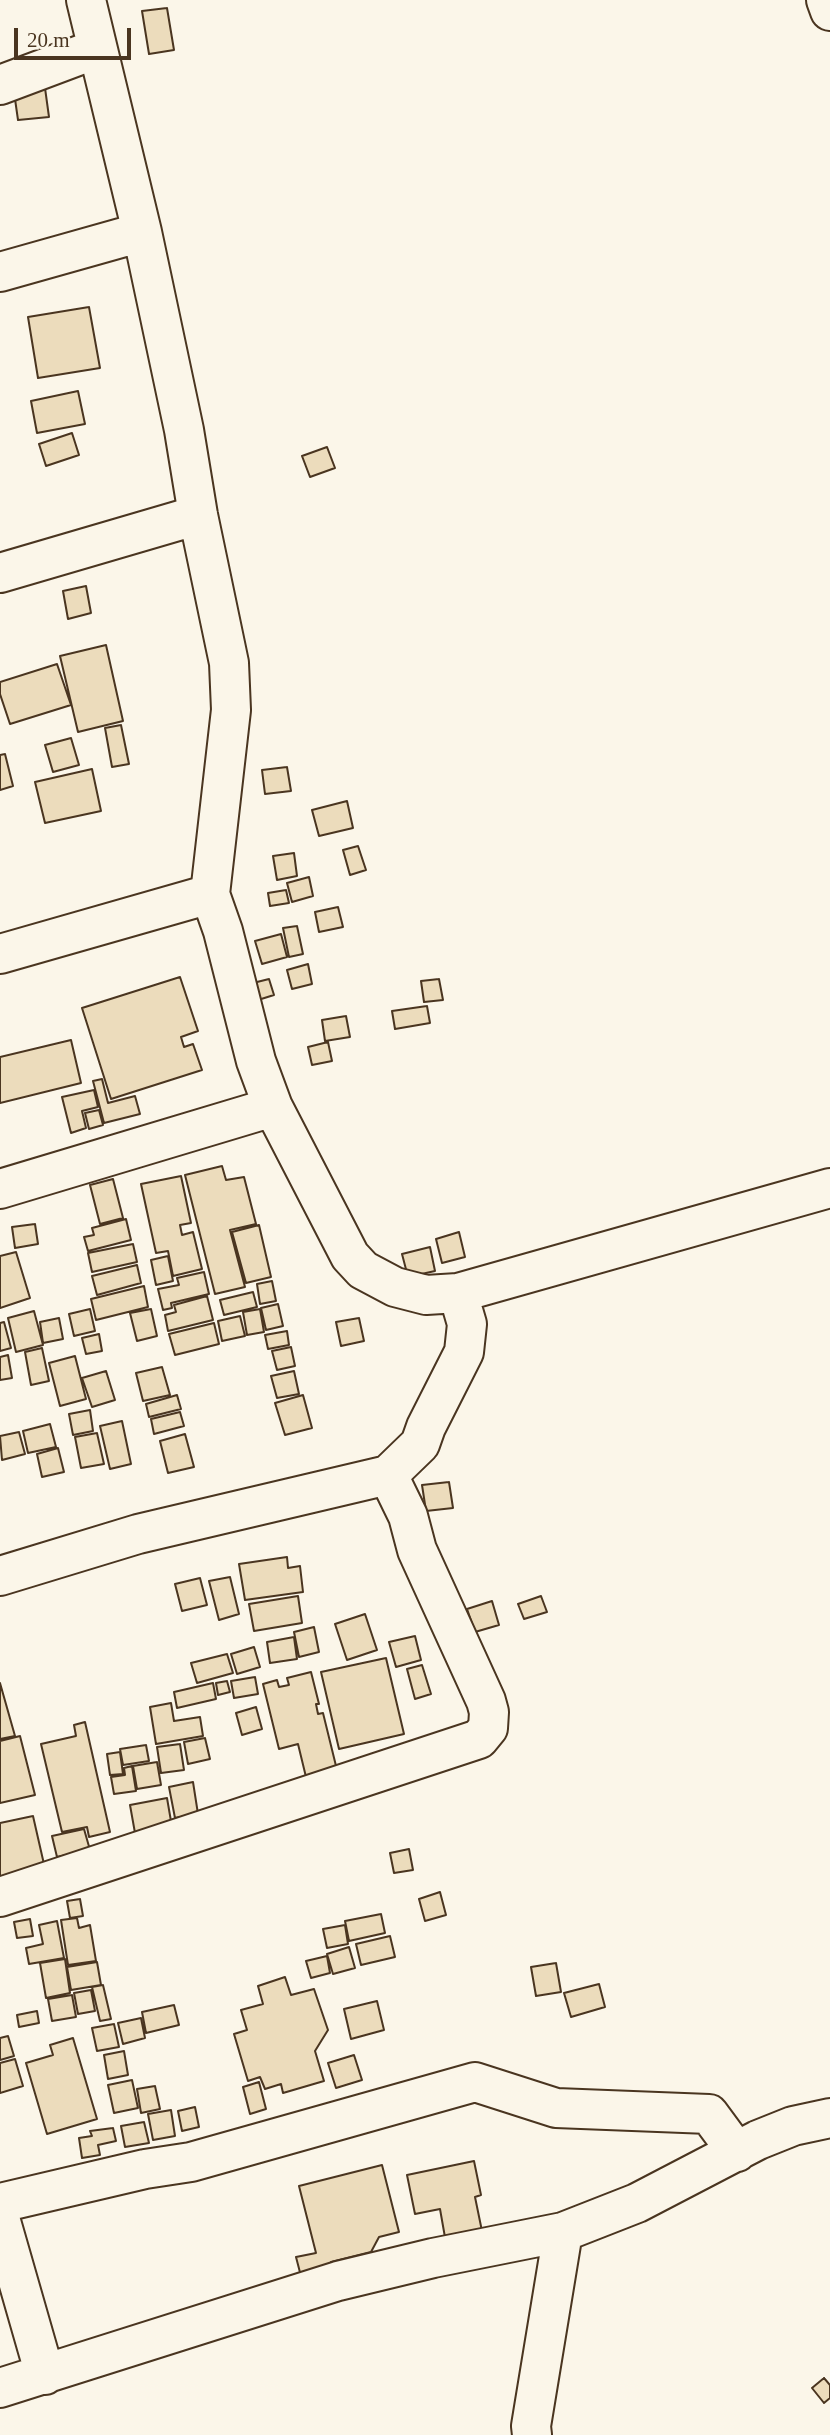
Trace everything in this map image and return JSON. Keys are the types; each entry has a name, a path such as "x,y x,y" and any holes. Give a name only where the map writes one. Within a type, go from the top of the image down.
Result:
{"street":[{"path":"86,0 142,232 229,663 231,710 210,894 223,931 256,1061 273,1107 350,1256 375,1278 410,1292 426,1295 458,1293 830,1188"},
{"path":"826,0 830,11"},
{"path":"0,85 96,49"},
{"path":"0,272 142,232"},
{"path":"0,573 198,515"},
{"path":"0,954 210,894"},
{"path":"0,1189 273,1107"},
{"path":"0,1576 138,1534 388,1475 420,1444 464,1352 467,1324 458,1293"},
{"path":"0,1897 479,1739 488,1728 489,1713 486,1701 417,1550 408,1516 388,1475"},
{"path":"0,2203 145,2169 191,2162 475,2082 556,2108 709,2114 737,2152"},
{"path":"0,2388 338,2281 433,2258 563,2232 637,2203 793,2126 830,2118"},
{"path":"0,2218 45,2375"},
{"path":"532,2435 531,2426 563,2232"}],"building":[{"path":"167,8 174,50 149,54 142,11"},
{"path":"45,88 49,117 18,120 14,92"},
{"path":"89,307 100,368 38,378 28,317"},
{"path":"78,391 85,424 37,433 31,401"},
{"path":"72,433 79,455 46,466 39,444"},
{"path":"327,447 335,468 310,477 302,456"},
{"path":"86,586 91,613 68,619 63,591"},
{"path":"106,645 123,721 78,732 60,656"},
{"path":"57,664 71,705 10,724 0,694 0,682"},
{"path":"121,725 129,764 112,767 105,728"},
{"path":"71,738 79,765 53,772 45,745"},
{"path":"5,754 13,786 0,790 0,755"},
{"path":"287,767 291,791 265,794 262,770"},
{"path":"92,769 101,811 45,823 35,782"},
{"path":"347,801 353,828 319,836 312,810"},
{"path":"358,846 366,870 350,875 343,850"},
{"path":"294,853 297,876 277,880 273,856"},
{"path":"309,877 313,896 292,902 287,883"},
{"path":"286,890 289,903 270,906 268,893"},
{"path":"338,907 343,927 319,932 315,912"},
{"path":"297,926 303,954 289,957 283,928"},
{"path":"281,934 287,957 262,964 255,941"},
{"path":"308,964 312,984 292,989 287,970"},
{"path":"180,977 198,1031 181,1037 184,1047 193,1044 202,1070 111,1099 82,1008"},
{"path":"269,979 274,995 258,1000 253,983"},
{"path":"439,979 443,1000 424,1002 421,981"},
{"path":"427,1006 430,1023 395,1029 392,1011"},
{"path":"346,1016 350,1037 325,1041 322,1020"},
{"path":"71,1040 81,1083 0,1103 0,1057"},
{"path":"328,1042 332,1061 312,1065 308,1047"},
{"path":"102,1079 108,1103 135,1096 140,1114 104,1123 93,1081"},
{"path":"94,1090 98,1107 82,1111 86,1128 71,1133 62,1097"},
{"path":"99,1110 103,1125 89,1129 85,1113"},
{"path":"222,1166 226,1180 244,1177 256,1224 230,1230 245,1287 215,1294 185,1175"},
{"path":"181,1176 191,1223 180,1225 182,1235 193,1232 202,1269 173,1276 168,1251 156,1253 141,1184"},
{"path":"113,1179 123,1218 100,1224 90,1185"},
{"path":"126,1219 131,1240 88,1251 84,1237 94,1235 92,1228"},
{"path":"35,1224 38,1244 15,1248 12,1227"},
{"path":"259,1225 271,1277 246,1283 232,1232"},
{"path":"459,1232 465,1257 442,1263 436,1239"},
{"path":"133,1244 137,1262 92,1272 88,1253"},
{"path":"430,1247 435,1271 408,1277 402,1254"},
{"path":"16,1252 30,1298 0,1308 0,1256"},
{"path":"168,1256 173,1281 156,1285 151,1260"},
{"path":"137,1265 141,1283 97,1295 92,1276"},
{"path":"204,1272 209,1294 171,1303 172,1308 163,1310 158,1289 179,1285 177,1278"},
{"path":"272,1281 276,1301 260,1304 257,1284"},
{"path":"144,1286 148,1307 96,1320 91,1299"},
{"path":"253,1292 257,1307 224,1315 220,1300"},
{"path":"207,1296 213,1320 168,1331 165,1315 176,1312 174,1305"},
{"path":"278,1304 283,1326 266,1330 261,1308"},
{"path":"90,1309 95,1331 74,1336 69,1314"},
{"path":"151,1309 157,1336 137,1341 130,1313"},
{"path":"260,1309 264,1332 247,1335 243,1312"},
{"path":"34,1311 43,1345 16,1352 8,1318"},
{"path":"240,1316 245,1336 222,1341 218,1321"},
{"path":"59,1318 63,1339 43,1343 40,1322"},
{"path":"359,1318 364,1341 341,1346 336,1322"},
{"path":"4,1322 11,1348 0,1351 0,1323"},
{"path":"214,1323 219,1344 175,1355 169,1334"},
{"path":"287,1331 289,1345 268,1349 265,1335"},
{"path":"99,1334 102,1351 86,1354 82,1338"},
{"path":"291,1347 295,1366 277,1370 272,1351"},
{"path":"42,1348 49,1381 31,1385 25,1352"},
{"path":"8,1355 12,1378 0,1380 0,1357"},
{"path":"75,1356 86,1399 60,1406 49,1363"},
{"path":"162,1367 170,1395 143,1401 136,1373"},
{"path":"106,1371 115,1400 92,1407 82,1378"},
{"path":"294,1371 299,1394 277,1398 271,1376"},
{"path":"177,1395 181,1409 149,1417 146,1404"},
{"path":"303,1395 312,1428 285,1435 275,1403"},
{"path":"90,1410 93,1431 73,1435 69,1414"},
{"path":"180,1412 184,1426 154,1434 151,1419"},
{"path":"122,1421 131,1464 110,1469 100,1426"},
{"path":"50,1424 56,1447 28,1453 23,1431"},
{"path":"19,1432 25,1454 2,1460 0,1436"},
{"path":"97,1433 104,1464 81,1468 75,1437"},
{"path":"185,1434 194,1467 168,1473 160,1441"},
{"path":"58,1448 64,1472 42,1477 37,1454"},
{"path":"449,1482 453,1508 426,1511 422,1485"},
{"path":"287,1557 288,1568 300,1566 303,1592 245,1600 239,1564"},
{"path":"230,1577 239,1614 219,1620 209,1581"},
{"path":"200,1578 207,1605 182,1611 175,1584"},
{"path":"298,1596 302,1623 254,1631 249,1604"},
{"path":"541,1596 547,1612 524,1619 518,1604"},
{"path":"492,1601 499,1625 475,1632 467,1609"},
{"path":"365,1614 377,1650 347,1660 335,1624"},
{"path":"314,1627 319,1652 299,1657 294,1632"},
{"path":"415,1636 421,1660 396,1667 389,1642"},
{"path":"294,1637 297,1659 270,1663 267,1642"},
{"path":"254,1647 260,1667 237,1674 231,1654"},
{"path":"227,1654 233,1673 197,1683 191,1663"},
{"path":"386,1658 404,1734 339,1749 321,1672"},
{"path":"422,1665 431,1694 415,1699 407,1669"},
{"path":"311,1672 319,1704 316,1704 318,1714 323,1713 337,1770 306,1777 298,1744 279,1749 263,1684 277,1680 279,1687 289,1685 287,1678"},
{"path":"255,1677 258,1694 234,1698 231,1681"},
{"path":"227,1681 230,1692 218,1695 216,1683"},
{"path":"0,1683 15,1736 0,1739"},
{"path":"213,1683 216,1699 177,1708 174,1692"},
{"path":"171,1703 174,1721 200,1717 203,1736 156,1744 150,1707"},
{"path":"256,1707 262,1729 242,1735 236,1713"},
{"path":"85,1722 110,1832 89,1837 87,1827 62,1832 41,1744 76,1736 74,1725"},
{"path":"20,1736 35,1795 0,1803 0,1741"},
{"path":"205,1738 210,1759 188,1764 184,1742"},
{"path":"180,1744 184,1770 161,1773 157,1747"},
{"path":"146,1745 149,1761 123,1765 120,1749"},
{"path":"120,1752 123,1774 110,1775 107,1754"},
{"path":"157,1762 161,1785 137,1789 133,1766"},
{"path":"132,1766 136,1791 114,1794 111,1777 125,1775 124,1768"},
{"path":"193,1782 198,1814 175,1818 169,1787"},
{"path":"167,1798 172,1827 135,1833 130,1805"},
{"path":"33,1816 46,1873 0,1885 0,1823"},
{"path":"84,1829 90,1850 57,1857 52,1836"},
{"path":"409,1849 413,1870 394,1873 390,1853"},
{"path":"440,1892 446,1915 425,1921 419,1899"},
{"path":"80,1899 83,1916 70,1918 67,1901"},
{"path":"381,1914 385,1933 349,1941 345,1921"},
{"path":"77,1918 79,1928 90,1925 96,1961 68,1965 61,1920"},
{"path":"30,1919 33,1936 17,1938 14,1922"},
{"path":"57,1921 64,1958 29,1964 26,1948 43,1944 39,1925"},
{"path":"345,1925 348,1944 327,1948 323,1929"},
{"path":"390,1936 395,1957 361,1965 356,1944"},
{"path":"349,1947 355,1968 333,1974 327,1954"},
{"path":"327,1956 330,1973 311,1978 306,1961"},
{"path":"65,1959 70,1993 46,1998 40,1963"},
{"path":"97,1962 101,1985 71,1990 67,1967"},
{"path":"556,1963 561,1992 536,1996 531,1967"},
{"path":"285,1977 291,1995 314,1989 328,2030 315,2051 324,2081 283,2093 281,2084 265,2089 260,2077 248,2081 234,2034 247,2030 241,2010 263,2004 258,1986"},
{"path":"599,1984 605,2007 571,2017 564,1993"},
{"path":"103,1985 111,2019 100,2021 92,1987"},
{"path":"91,1990 95,2011 78,2014 74,1993"},
{"path":"72,1995 76,2017 52,2021 48,1999"},
{"path":"377,2001 384,2030 351,2039 344,2009"},
{"path":"174,2005 179,2025 146,2033 142,2012"},
{"path":"37,2011 39,2023 19,2027 17,2015"},
{"path":"141,2018 145,2038 123,2044 118,2023"},
{"path":"114,2024 119,2047 97,2051 92,2028"},
{"path":"8,2036 14,2056 0,2060 0,2038"},
{"path":"73,2038 97,2119 47,2134 26,2063 53,2055 50,2045"},
{"path":"124,2051 128,2075 108,2079 104,2055"},
{"path":"354,2055 362,2080 336,2088 328,2063"},
{"path":"15,2059 23,2086 0,2093 0,2063"},
{"path":"132,2080 138,2108 114,2113 108,2085"},
{"path":"259,2082 266,2109 250,2114 243,2087"},
{"path":"155,2086 160,2109 141,2113 137,2089"},
{"path":"195,2107 199,2127 182,2131 178,2111"},
{"path":"171,2110 175,2136 153,2140 148,2114"},
{"path":"144,2122 149,2143 125,2147 121,2126"},
{"path":"113,2128 116,2141 98,2145 100,2155 82,2158 79,2138 92,2136 90,2131"},
{"path":"474,2161 481,2195 475,2197 483,2236 446,2243 440,2209 415,2214 407,2175"},
{"path":"382,2165 399,2232 379,2237 371,2252 331,2262 333,2276 303,2284 296,2257 316,2253 299,2186"},
{"path":"824,2378 830,2385 830,2398 824,2403 812,2388"}]}
